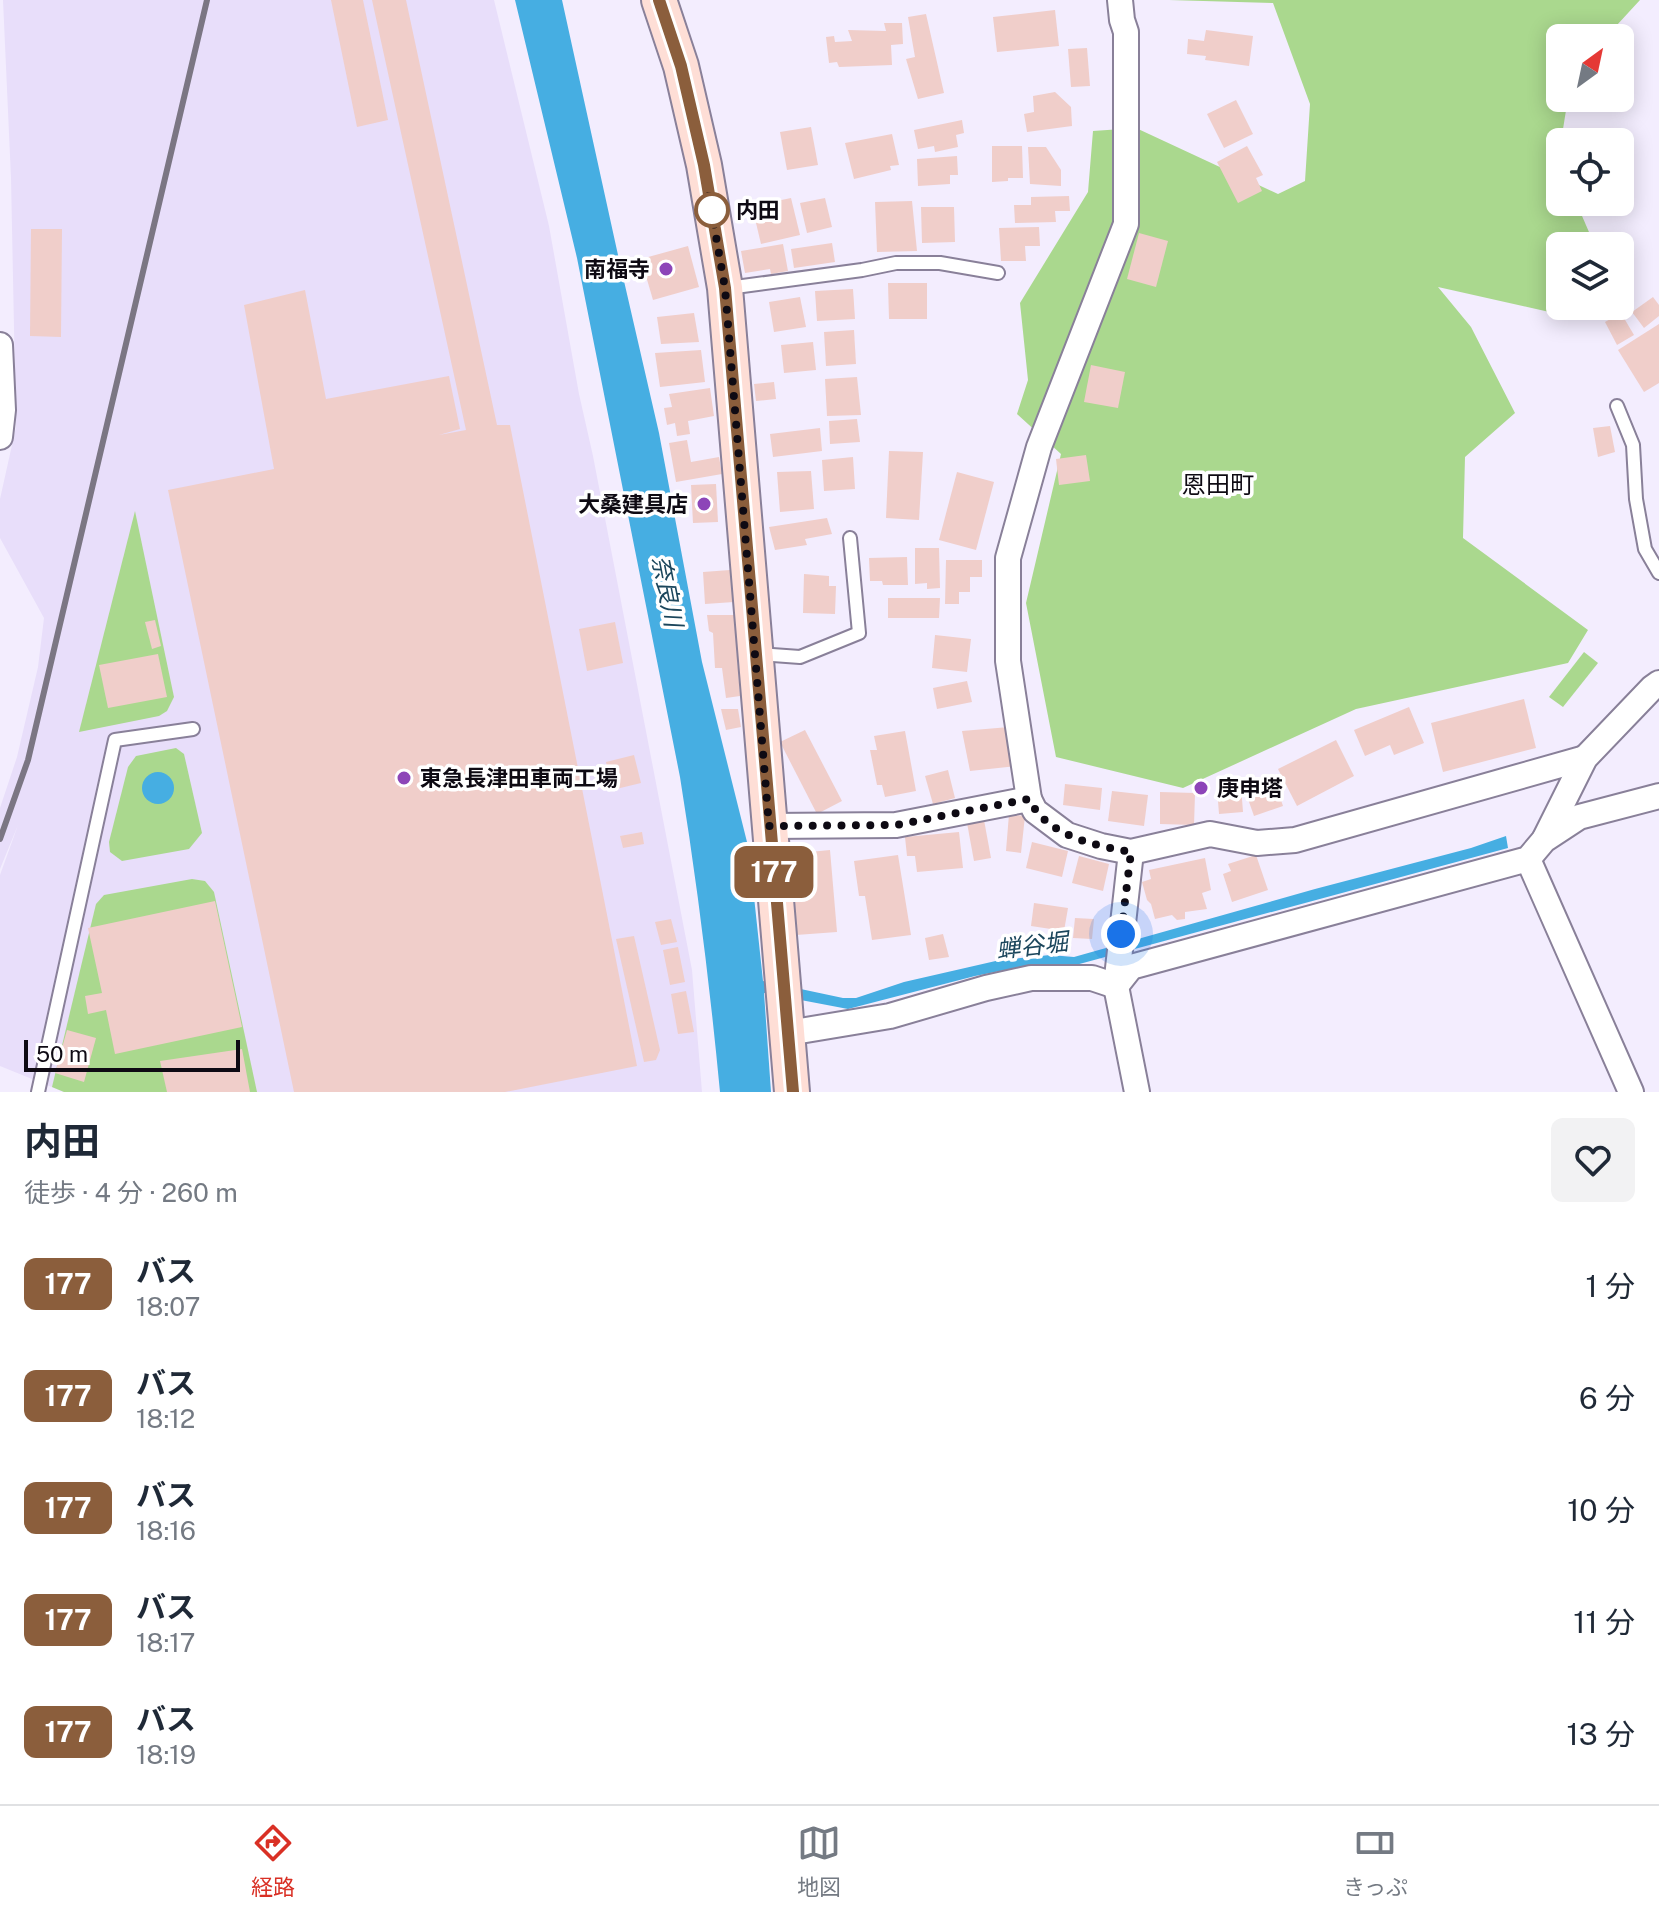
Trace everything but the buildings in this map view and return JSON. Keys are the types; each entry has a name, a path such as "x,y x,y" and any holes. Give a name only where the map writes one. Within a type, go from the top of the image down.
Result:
{"main road":[{"path":"659,0 681,66 701,151 725,288 792,1092"}],"street":[{"path":"1120,0 1126,32 1126,224 1039,447 1008,558 1008,661 1029,799 1035,811 1067,835 1131,852 1210,834 1257,843 1295,840 1585,758"},
{"path":"0,345 3,410 0,437"},
{"path":"1631,1092 1536,849 1585,758 1657,681"},
{"path":"1116,986 1131,967 1536,849 1579,817 1659,796"},
{"path":"769,826 896,825 1029,799"},
{"path":"1131,852 1116,986 1137,1092"},
{"path":"787,1024 890,1016 1031,978 1092,978 1116,986"}],"lane":[{"path":"725,288 896,263 940,263 998,273"},
{"path":"1617,406 1633,445 1636,499 1645,549 1659,573"},
{"path":"755,654 800,657 859,633 850,538"},
{"path":"38,1092 115,740 193,729"}],"shaded area":[{"name":"東急長津田車両工場","path":"3,0 494,0 549,226 692,970 702,1092 64,1092 0,1066 0,875 18,825 0,869 0,808 17,757 38,667 44,618 0,538 0,499 16,427 11,178"}],"green space":[{"path":"1169,0 1640,0 1618,24 1546,24 1546,112 1566,112 1563,128 1546,128 1546,216 1582,216 1589,232 1546,232 1546,311 1438,287 1471,327 1515,413 1465,457 1463,538 1588,630 1568,663 1356,709 1183,788 1056,757 1026,603 1061,454 1017,414 1028,380 1020,303 1088,192 1093,131 1136,128 1278,194 1305,181 1310,104 1273,3"},
{"path":"135,511 174,697 167,711 159,716 79,732"},
{"path":"1584,652 1598,663 1563,707 1549,697"},
{"path":"176,748 184,754 202,833 189,849 122,861 110,852 109,842 128,767 136,756"},
{"path":"192,879 205,881 214,892 257,1092 64,1092 52,1087 96,904 104,895"}],"water":[{"name":"奈良川","path":"515,0 562,0 659,433 702,662 749,850 763,981 856,998 904,982 1000,960 1050,955 1074,957 1506,836 1508,848 1072,966 1036,964 975,976 848,1009 764,993 771,1092 720,1092 703,934 680,777 577,258"},
{"path":"158,772 169,777 174,788 169,799 158,804 147,799 142,788 147,777"}],"railway":[{"path":"0,839 28,760 207,0"}],"bus line":[{"name":"177","path":"659,0 681,66 704,165 725,288 793,1092"}],"place":[{"name":"内田","path":"712,210"},
{"name":"南福寺","path":"666,269"},
{"name":"大桑建具店","path":"704,504"},
{"name":"東急長津田車両工場","path":"404,778"},
{"name":"庚申塔","path":"1201,788"}],"district":[{"name":"恩田町","path":"1218,484"}],"route":[{"path":"712,210 709,196 725,288 769,826 896,825 1029,799 1035,811 1067,835 1131,852 1121,934"}],"water label":[{"name":"蝉谷堀","path":"1032,945"}]}
